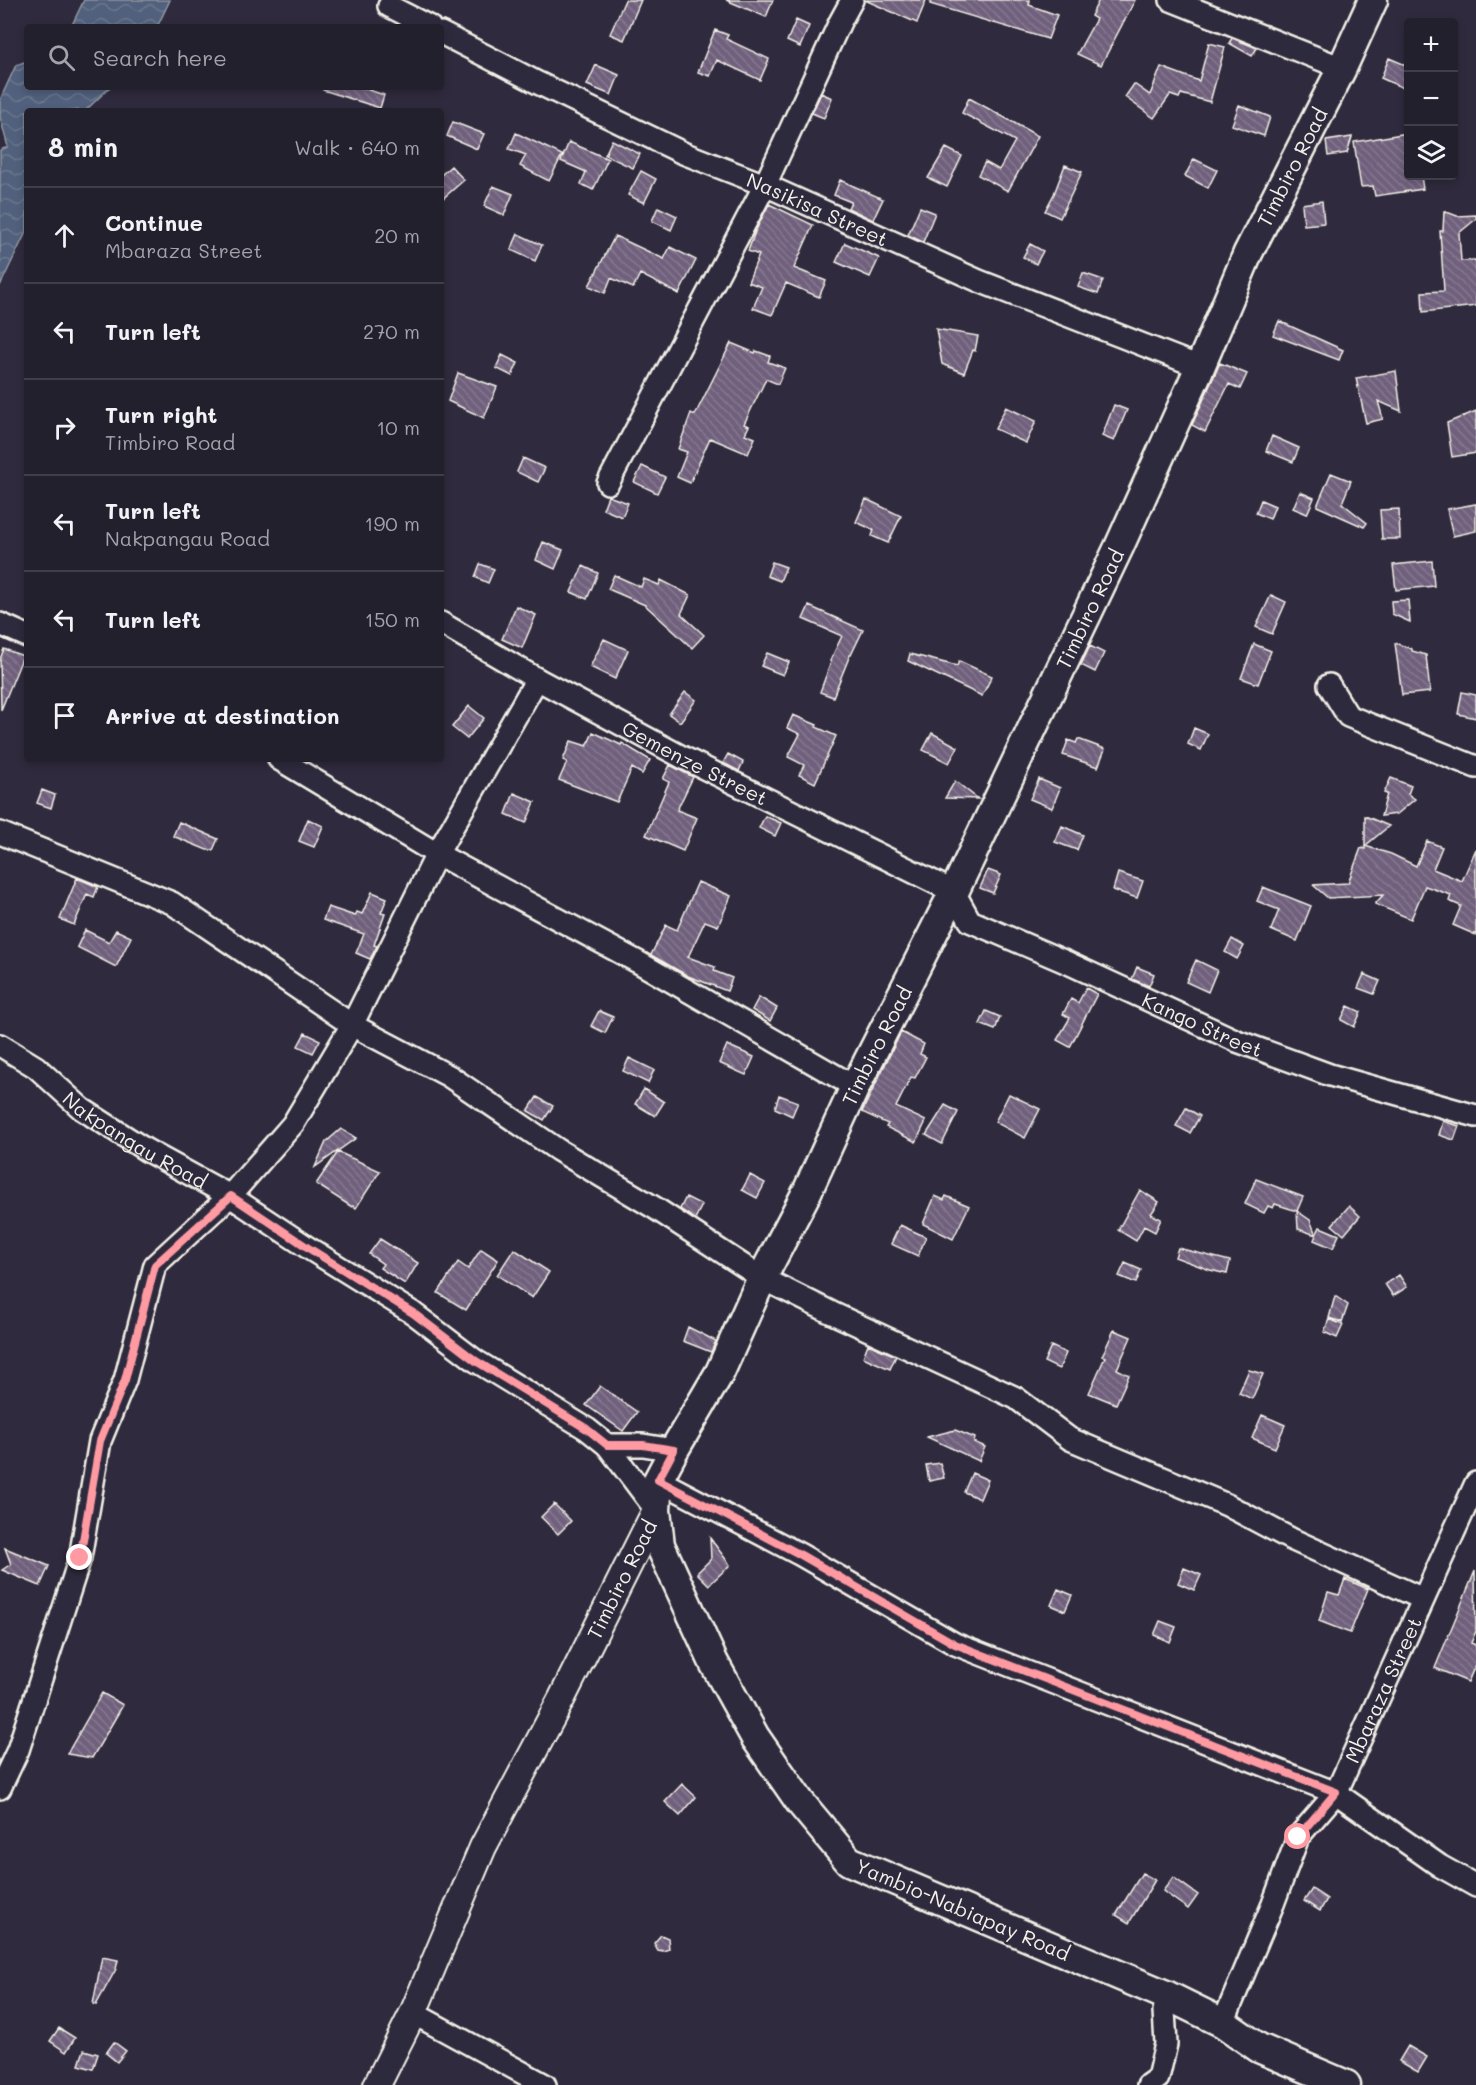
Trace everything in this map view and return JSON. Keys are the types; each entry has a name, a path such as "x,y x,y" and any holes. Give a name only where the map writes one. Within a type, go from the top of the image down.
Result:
{"main road":[{"name":"Timbiro Road","path":"656,1510 658,1480 720,1372 762,1278 807,1192 855,1087 954,892 1119,547 1200,367 1248,253 1342,68 1373,0"},
{"name":"Yambio-Nabiapay Road","path":"656,1510 660,1545 714,1663 739,1710 754,1737 800,1803 849,1861 1168,1996 1223,2023 1259,2048 1346,2085"}],"street":[{"path":"608,483 765,185 852,0"},
{"path":"1171,0 1342,68"},
{"path":"389,6 424,24"},
{"name":"Nasikisa Street","path":"444,35 683,153 765,185 979,281 1200,367"},
{"path":"0,624 24,635"},
{"name":"Gemenze Street","path":"444,625 537,679 682,757 954,892"},
{"path":"0,1788 18,1750 80,1558 100,1441 125,1380 155,1265 231,1196 293,1124 352,1025 437,854 537,679"},
{"path":"1329,685 1348,717 1476,767"},
{"path":"284,762 437,854 638,962 855,1087"},
{"path":"0,833 172,903 352,1025 449,1076 558,1150 655,1208 762,1278 1016,1398 1070,1439 1227,1505 1291,1539 1423,1599"},
{"name":"Kango Street","path":"954,892 970,921 1068,963 1237,1041 1330,1075 1476,1116"},
{"name":"Nakpangau Road","path":"0,1046 36,1067 82,1109 146,1150 231,1196 310,1249 413,1313 476,1361 587,1429 607,1445 656,1510"},
{"path":"607,1445 643,1445 674,1450"},
{"path":"658,1480 801,1555 955,1644 1336,1792 1440,1866 1476,1886"},
{"name":"Mbaraza Street","path":"1223,2023 1273,1904 1298,1837 1336,1792 1476,1483"},
{"name":"Timbiro Road","path":"377,2085 413,2013 483,1846 562,1698 656,1510"},
{"path":"1149,2085 1158,2078 1166,2044 1164,2011 1168,1996"},
{"path":"413,2013 544,2085"}],"water":[{"path":"84,0 170,0 158,24 72,24"},
{"path":"24,62 24,90 107,90 88,108 24,108 24,236 0,286 0,150 8,147 0,117 0,100 16,65"}],"building":[{"path":"625,0 641,0 624,40 610,34"},
{"path":"726,0 773,0 766,17"},
{"path":"865,0 926,0 917,23"},
{"path":"931,0 1030,0 1029,5 1057,15 1048,39 930,4"},
{"path":"1099,0 1135,0 1101,65 1077,54 1096,19 1091,16"},
{"path":"796,20 809,26 800,47 787,41"},
{"path":"715,30 728,35 726,39 769,59 760,80 717,60 710,76 698,72"},
{"path":"1232,38 1257,48 1252,56 1229,43"},
{"path":"1209,43 1225,47 1210,102 1181,94 1179,98 1170,95 1154,118 1125,97 1134,84 1150,95 1161,67 1199,81"},
{"path":"1389,58 1404,64 1404,88 1381,78"},
{"path":"596,65 619,75 611,95 587,85"},
{"path":"323,90 369,90 384,95 380,108"},
{"path":"821,93 832,98 824,118 812,113"},
{"path":"969,98 1038,136 1008,191 978,175 985,162 999,170 1015,141 962,113"},
{"path":"1239,105 1270,117 1264,136 1232,125"},
{"path":"453,122 484,134 477,149 447,136"},
{"path":"516,133 562,155 549,181 520,166 526,155 509,149"},
{"path":"1404,134 1404,180 1422,180 1423,189 1375,196 1373,186 1361,187 1354,142"},
{"path":"1352,137 1347,153 1328,156 1326,141"},
{"path":"612,140 640,154 633,168 605,155"},
{"path":"569,142 608,159 593,190 581,184 586,172 561,161"},
{"path":"946,148 962,156 947,187 928,178"},
{"path":"1194,159 1217,170 1208,188 1185,176"},
{"path":"1065,165 1082,172 1060,218 1045,211"},
{"path":"451,166 464,180 444,197 444,172"},
{"path":"641,171 656,179 644,203 628,195"},
{"path":"840,180 883,199 873,220 848,208 851,202 834,195"},
{"path":"493,186 513,194 504,215 484,206"},
{"path":"1322,201 1324,223 1304,225 1302,204"},
{"path":"769,204 813,225 794,268 826,281 819,297 786,283 772,315 753,308 762,287 748,282 759,255 748,251"},
{"path":"658,207 677,216 671,230 652,221"},
{"path":"920,207 935,213 923,242 908,235"},
{"path":"1444,211 1457,216 1476,215 1476,219 1459,233 1461,261 1476,260 1476,306 1423,312 1422,292 1444,291 1440,231 1443,231"},
{"path":"518,234 542,245 535,261 511,250"},
{"path":"615,236 664,259 670,247 696,260 679,294 640,274 633,288 611,278 605,293 589,286"},
{"path":"845,243 879,258 870,277 836,262"},
{"path":"1030,244 1043,251 1036,264 1023,257"},
{"path":"1083,273 1103,280 1098,294 1078,287"},
{"path":"1279,321 1343,350 1339,360 1273,335"},
{"path":"936,329 978,336 975,351 973,350 964,373 942,364"},
{"path":"731,343 755,353 756,351 770,356 768,362 785,368 778,384 766,379 744,424 749,426 745,434 755,438 748,454 710,438 690,483 677,477 687,452 678,449 691,413 695,415"},
{"path":"502,355 518,363 512,376 496,368"},
{"path":"1220,363 1247,374 1240,389 1229,384 1205,432 1192,425"},
{"path":"1396,371 1401,411 1378,401 1383,419 1366,423 1356,378"},
{"path":"458,373 497,387 484,418 448,401"},
{"path":"1114,405 1127,410 1114,441 1102,436"},
{"path":"1006,407 1036,421 1026,443 995,429"},
{"path":"1476,411 1476,453 1452,457 1447,423"},
{"path":"1272,436 1299,448 1293,462 1266,451"},
{"path":"523,458 545,468 538,482 517,472"},
{"path":"642,466 665,477 657,493 634,482"},
{"path":"1331,473 1351,481 1342,503 1367,523 1364,527 1317,506"},
{"path":"1300,492 1314,498 1307,514 1293,508"},
{"path":"608,496 628,503 622,517 603,509"},
{"path":"866,499 901,516 888,543 872,536 874,530 856,522"},
{"path":"1261,500 1275,506 1270,519 1256,513"},
{"path":"1476,504 1476,531 1453,536 1447,509"},
{"path":"1399,509 1400,539 1382,539 1380,510"},
{"path":"543,542 563,550 555,569 536,560"},
{"path":"1432,561 1434,586 1396,590 1393,565"},
{"path":"772,562 786,567 780,581 767,576"},
{"path":"480,564 494,569 488,583 475,577"},
{"path":"583,566 598,573 587,599 571,592"},
{"path":"614,575 641,587 644,579 659,585 661,580 690,595 681,614 704,635 692,648 645,605 608,589"},
{"path":"1271,595 1286,602 1272,634 1256,627"},
{"path":"1408,600 1410,622 1392,614 1391,601"},
{"path":"516,606 536,615 522,648 502,639"},
{"path":"809,606 863,630 833,697 820,692 830,661 842,636 803,619"},
{"path":"604,639 628,650 615,679 590,667"},
{"path":"1395,643 1426,655 1430,692 1402,695"},
{"path":"1254,644 1271,651 1258,684 1241,678"},
{"path":"1090,646 1104,653 1095,672 1081,665"},
{"path":"4,649 23,656 1,710 0,659"},
{"path":"767,653 789,662 783,675 761,666"},
{"path":"910,654 957,666 959,661 992,676 982,696 908,661"},
{"path":"685,692 696,700 680,722 669,714"},
{"path":"1462,692 1476,695 1476,718 1458,714"},
{"path":"469,706 484,718 467,739 452,727"},
{"path":"793,715 836,736 815,783 799,775 804,765 788,757 800,734 787,728"},
{"path":"1194,728 1208,734 1201,750 1188,744"},
{"path":"593,732 621,745 622,743 650,760 642,774 632,768 617,802 559,780 567,762 563,760 571,741 587,746"},
{"path":"932,733 958,747 949,763 923,750"},
{"path":"1078,739 1105,749 1098,767 1063,755 1068,740 1076,743"},
{"path":"728,754 743,762 739,771 723,763"},
{"path":"670,765 693,777 677,810 697,818 683,851 646,835 669,782 663,779"},
{"path":"1391,778 1411,786 1408,794 1415,799 1397,814 1381,816 1387,794 1384,793"},
{"path":"1039,779 1060,788 1052,808 1030,799"},
{"path":"955,781 978,799 945,798"},
{"path":"42,790 55,795 51,808 37,803"},
{"path":"514,793 535,802 526,823 506,814"},
{"path":"765,816 781,823 775,836 759,828"},
{"path":"1365,816 1389,826 1365,846"},
{"path":"308,819 323,826 314,847 299,841"},
{"path":"179,822 218,839 213,850 207,850 173,836"},
{"path":"1062,826 1083,835 1077,850 1055,842"},
{"path":"1427,841 1442,847 1433,869 1462,881 1476,849 1476,935 1453,925 1461,906 1449,901 1451,895 1425,886 1411,919 1375,904 1383,895 1328,898 1313,885 1348,883 1361,848 1365,849 1365,846 1391,854 1416,866"},
{"path":"988,870 1001,875 993,893 980,888"},
{"path":"1118,873 1143,881 1137,898 1113,890"},
{"path":"77,878 98,887 94,897 87,894 74,925 60,919"},
{"path":"698,882 731,896 718,926 705,921 688,957 715,967 714,971 732,978 727,991 688,976 651,955 666,925 677,930"},
{"path":"1263,887 1311,906 1297,941 1271,930 1279,910 1257,901"},
{"path":"372,892 387,898 381,913 385,914 374,945 377,946 370,959 356,953 364,934 323,920 328,907 355,916 357,912 362,914"},
{"path":"85,930 109,942 116,930 131,937 116,967 77,947"},
{"path":"1232,939 1244,946 1237,959 1225,952"},
{"path":"1196,960 1217,970 1208,992 1186,982"},
{"path":"1137,967 1154,974 1149,986 1132,979"},
{"path":"1364,974 1380,981 1374,994 1358,988"},
{"path":"1086,988 1097,994 1070,1047 1057,1040 1070,1018 1063,1014 1071,999 1078,1003"},
{"path":"759,997 777,1008 770,1021 752,1010"},
{"path":"1348,1006 1361,1012 1354,1027 1341,1020"},
{"path":"599,1011 613,1017 605,1033 591,1026"},
{"path":"986,1011 1000,1017 995,1030 980,1024"},
{"path":"901,1032 924,1044 920,1054 926,1057 915,1078 911,1077 896,1107 926,1121 916,1142 886,1127 888,1124 862,1112"},
{"path":"305,1033 320,1040 313,1053 298,1046"},
{"path":"727,1045 754,1057 746,1075 719,1063"},
{"path":"629,1058 654,1070 648,1083 623,1071"},
{"path":"644,1089 664,1102 655,1116 635,1104"},
{"path":"1009,1094 1040,1109 1025,1138 995,1122"},
{"path":"779,1095 798,1102 792,1116 775,1108"},
{"path":"537,1097 553,1106 544,1120 528,1111"},
{"path":"945,1105 958,1112 942,1144 926,1135"},
{"path":"1186,1108 1200,1116 1190,1133 1176,1126"},
{"path":"1443,1121 1459,1126 1454,1140 1439,1135"},
{"path":"341,1129 356,1138 315,1167 326,1142"},
{"path":"338,1152 380,1171 356,1208 316,1184"},
{"path":"750,1175 765,1183 757,1198 742,1190"},
{"path":"1256,1179 1303,1197 1297,1211 1275,1204 1273,1208 1268,1206 1264,1213 1245,1204"},
{"path":"1140,1190 1159,1202 1151,1214 1161,1219 1155,1232 1144,1226 1136,1241 1118,1230"},
{"path":"935,1196 944,1200 946,1196 969,1206 953,1239 923,1224"},
{"path":"686,1197 702,1205 695,1219 680,1209"},
{"path":"1349,1206 1360,1216 1344,1235 1332,1225"},
{"path":"1297,1211 1310,1220 1316,1235 1298,1229"},
{"path":"900,1225 926,1237 918,1256 891,1244"},
{"path":"1320,1227 1339,1235 1333,1248 1314,1240"},
{"path":"380,1239 418,1263 405,1284 380,1268 383,1264 369,1254"},
{"path":"1178,1248 1230,1261 1227,1274 1175,1257"},
{"path":"481,1249 498,1260 466,1310 438,1293 458,1262 468,1269"},
{"path":"514,1249 549,1272 532,1298 497,1275"},
{"path":"1125,1263 1141,1270 1136,1283 1119,1276"},
{"path":"1399,1275 1407,1287 1393,1296 1385,1284"},
{"path":"1335,1296 1348,1305 1342,1322 1329,1318"},
{"path":"1329,1319 1343,1325 1337,1338 1324,1332"},
{"path":"688,1327 716,1341 711,1352 683,1341"},
{"path":"1114,1330 1131,1337 1117,1369 1129,1375 1116,1404 1089,1393"},
{"path":"868,1344 896,1356 890,1369 863,1357"},
{"path":"1051,1346 1066,1353 1059,1369 1044,1362"},
{"path":"1249,1370 1263,1374 1252,1399 1239,1393"},
{"path":"600,1386 637,1412 623,1431 586,1405"},
{"path":"1262,1415 1285,1425 1275,1448 1252,1438"},
{"path":"955,1430 975,1438 974,1442 985,1447 979,1461 927,1437"},
{"path":"940,1463 944,1478 929,1481 926,1465"},
{"path":"972,1473 988,1480 980,1499 964,1492"},
{"path":"554,1504 571,1521 558,1534 541,1517"},
{"path":"710,1538 730,1565 709,1585 697,1573 711,1559"},
{"path":"5,1548 49,1566 40,1586 2,1570 11,1564"},
{"path":"1184,1568 1201,1575 1194,1590 1178,1583"},
{"path":"1475,1571 1476,1631 1471,1643 1476,1645 1476,1663 1468,1682 1435,1668"},
{"path":"1345,1579 1368,1589 1350,1633 1319,1621 1328,1592 1339,1595"},
{"path":"1058,1589 1072,1595 1065,1611 1051,1605"},
{"path":"1160,1621 1176,1627 1170,1642 1154,1635"},
{"path":"102,1693 123,1705 92,1758 67,1754"},
{"path":"682,1784 696,1797 680,1816 665,1802"},
{"path":"1142,1873 1155,1880 1129,1923 1116,1915"},
{"path":"1173,1877 1198,1895 1188,1909 1163,1891"},
{"path":"1312,1889 1327,1899 1320,1911 1304,1901"},
{"path":"661,1935 668,1938 669,1949 663,1951 658,1950 654,1943"},
{"path":"102,1957 118,1960 116,1969 96,2005 93,2004"},
{"path":"59,2028 75,2038 66,2052 50,2041"},
{"path":"114,2042 126,2051 117,2062 106,2053"},
{"path":"1408,2046 1427,2057 1418,2072 1399,2061"},
{"path":"84,2050 98,2054 93,2069 79,2065"}],"route":[{"path":"80,1558 100,1441 125,1380 155,1265 231,1196 310,1249 413,1313 476,1361 587,1429 607,1445 643,1445 674,1450 658,1480 801,1555 955,1644 1336,1792 1298,1837"}]}
